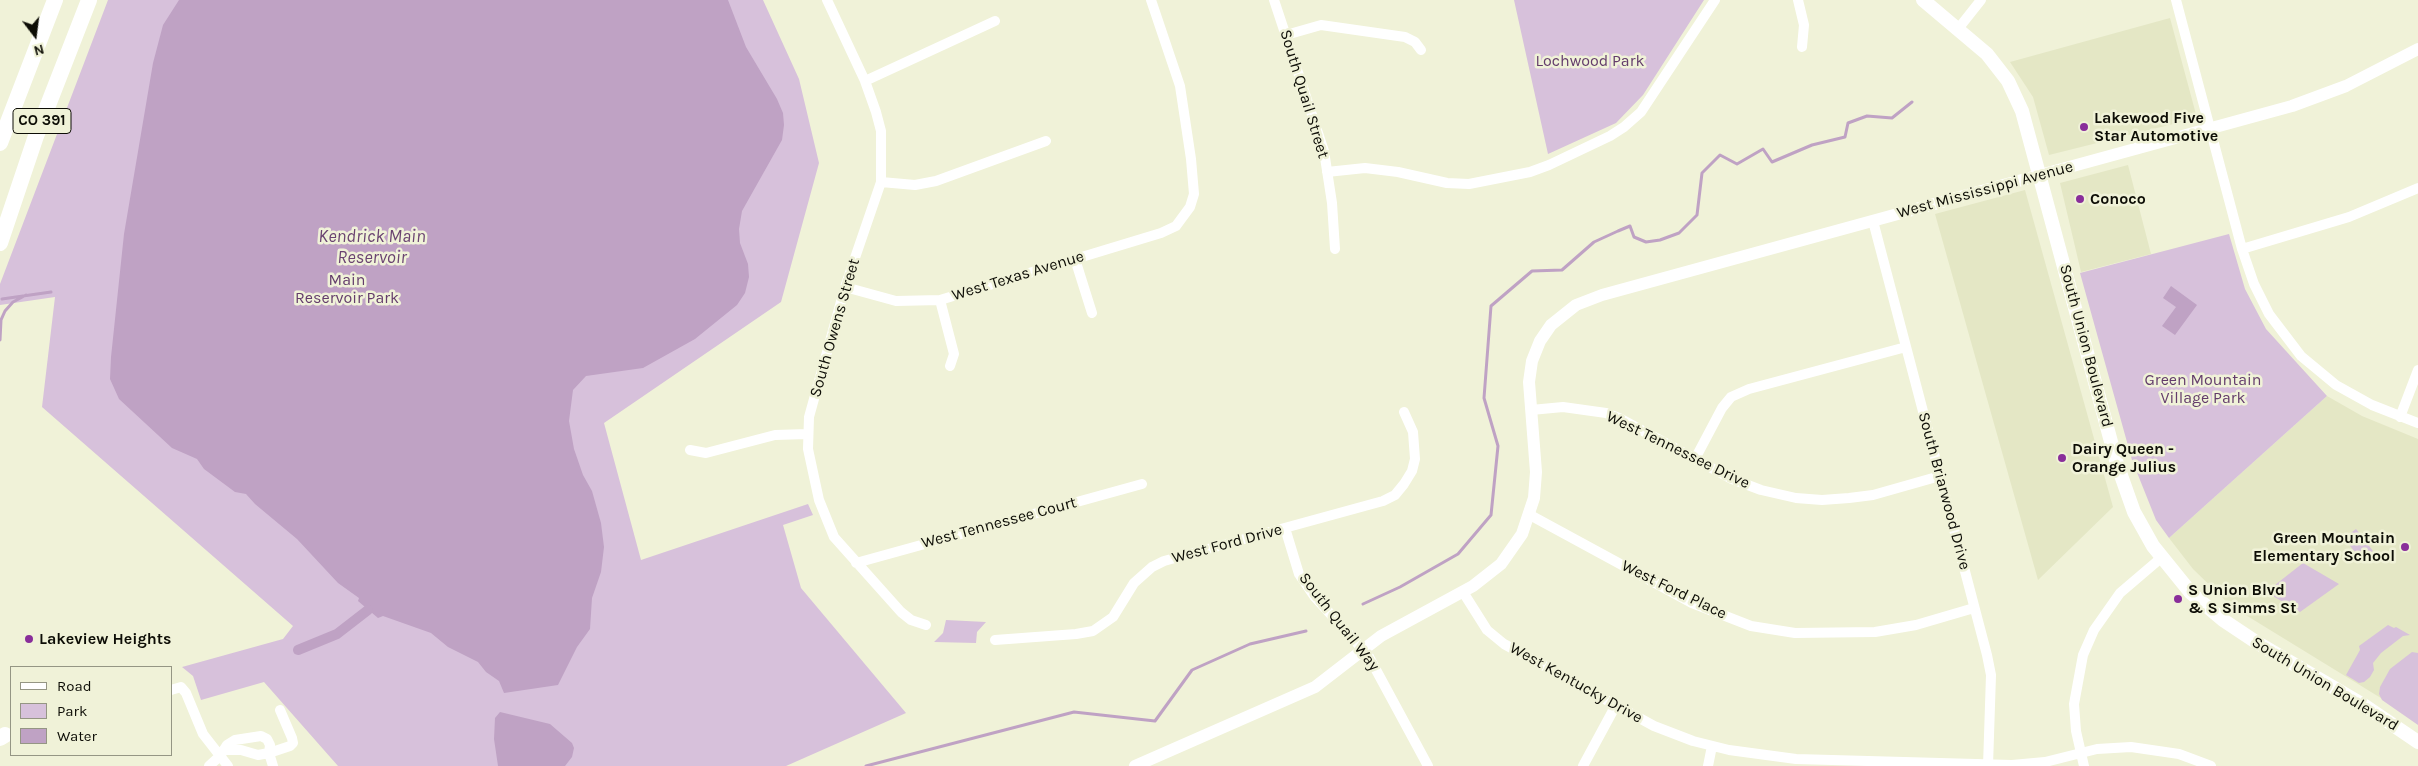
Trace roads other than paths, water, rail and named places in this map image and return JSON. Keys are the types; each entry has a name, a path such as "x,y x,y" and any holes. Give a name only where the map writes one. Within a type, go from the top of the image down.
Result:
{"main road":[{"name":"CO 391","path":"0,143 55,0"},
{"name":"CO 391","path":"0,243 36,136 89,0"},
{"name":"South Union Boulevard","path":"1923,0 1988,54 2013,90 2027,124 2122,480 2137,519 2161,558 2190,593 2230,625 2373,710 2418,742"}],"street":[{"name":"South Owens Street","path":"827,0 865,81 881,131 881,182 845,287 809,417 807,434 813,477 830,531 900,612 911,620 926,625"},
{"name":"West Texas Avenue","path":"845,287 896,301 940,300 1162,233 1176,226 1185,216 1194,194 1180,86 1151,0"},
{"name":"South Quail Street","path":"1274,0 1324,151 1328,172 1335,249"},
{"path":"1328,172 1365,168 1398,172 1447,183 1469,184 1530,172 1549,165 1610,136 1641,112 1715,0"},
{"path":"1798,0 1804,25 1802,47"},
{"path":"1958,29 1981,0"},
{"path":"2176,0 2242,249 2254,284 2269,314 2301,356 2347,392 2418,424"},
{"path":"865,81 995,21"},
{"path":"1286,35 1321,25 1405,37 1416,42 1421,50"},
{"name":"West Mississippi Avenue","path":"1462,592 1482,580 1501,564 1517,543 1530,515 1536,472 1529,382 1532,361 1540,341 1552,324 1568,310 1602,294 2285,108 2329,94 2418,49"},
{"path":"881,182 915,185 936,181 1046,141"},
{"path":"2242,249 2342,220 2418,188"},
{"name":"South Briarwood Drive","path":"1873,221 1988,655 1990,675 1988,765"},
{"path":"1076,259 1092,314"},
{"path":"940,300 954,354 950,366"},
{"path":"1695,459 1722,408 1731,398 1749,389 1906,348"},
{"path":"2400,417 2418,370"},
{"name":"West Tennessee Drive","path":"1532,410 1562,407 1606,413 1620,418 1732,479 1761,490 1796,498 1822,500 1873,495 1940,476"},
{"name":"West Ford Drive","path":"995,640 1093,631 1113,617 1134,583 1152,566 1164,561 1383,502 1395,495 1412,471 1415,459 1413,432 1404,412"},
{"path":"690,450 706,453 769,436 807,434"},
{"name":"West Tennessee Court","path":"856,563 1142,484"},
{"name":"West Ford Place","path":"1530,515 1692,603 1751,626 1795,632 1875,632 1916,625 1974,608"},
{"name":"South Quail Way","path":"1285,528 1299,574 1314,596 1373,662 1428,766"},
{"path":"2084,766 2080,753 2074,704 2078,672 2088,642 2101,618 2120,593 2161,558"},
{"path":"1135,766 1304,693 1325,681 1388,632 1462,592"},
{"name":"West Kentucky Drive","path":"1462,592 1481,623 1494,637 1654,726 1712,746 1769,756 1840,763 1988,765 2035,764 2113,747 2148,748 2192,757 2211,766"},
{"path":"176,688 186,693 203,734 222,753 228,766"},
{"path":"1583,766 1616,705"},
{"path":"222,753 241,750 258,755 290,746 293,743 280,710"},
{"path":"209,766 235,740 261,736 267,739 270,745 269,753 273,766"},
{"path":"1708,766 1712,746"}],"water":[{"name":"Kendrick Main Reservoir","path":"179,0 728,0 746,47 777,99 783,113 784,125 782,140 742,211 739,229 740,243 748,264 749,277 745,293 737,305 695,339 643,368 586,376 573,390 569,421 574,449 583,475 592,491 601,523 604,547 601,572 592,598 590,629 577,647 558,685 504,693 499,681 486,672 478,662 448,647 431,633 383,616 378,618 358,601 359,598 338,583 297,539 255,504 246,494 235,492 204,469 197,459 172,448 119,399 110,379 124,234 153,63 163,25"},
{"path":"2171,286 2197,305 2175,335 2162,326 2176,307 2163,298"},
{"path":"500,712 550,724 572,743 574,748 572,757 565,766 498,766 494,739 495,718"}],"waterway":[{"path":"1363,604 1400,587 1458,554 1491,515 1498,446 1484,398 1491,306 1532,271 1562,270 1594,242 1630,226 1634,237 1646,242 1660,240 1679,233 1697,215 1702,173 1720,155 1737,164 1763,149 1772,162 1812,145 1845,137 1848,123 1867,116 1892,118 1912,102"},
{"path":"2,299 51,292"},
{"path":"0,340 1,320 5,311 13,302 26,295"},
{"path":"298,650 337,634 368,610"},
{"path":"866,766 1074,712 1155,721 1192,670 1250,644 1306,631"}],"place":[{"name":"Lakewood Five Star Automotive","path":"2084,127"},
{"name":"Conoco","path":"2080,199"},
{"name":"Dairy Queen - Orange Julius","path":"2062,458"},
{"name":"Green Mountain Elementary School","path":"2405,547"},
{"name":"S Union Blvd & S Simms St","path":"2178,599"},
{"name":"Lakeview Heights","path":"29,639"}],"park label":[{"name":"Lochwood Park","path":"1590,61"},
{"name":"Main Reservoir Park","path":"347,289"},
{"name":"Green Mountain Village Park","path":"2203,389"}]}
